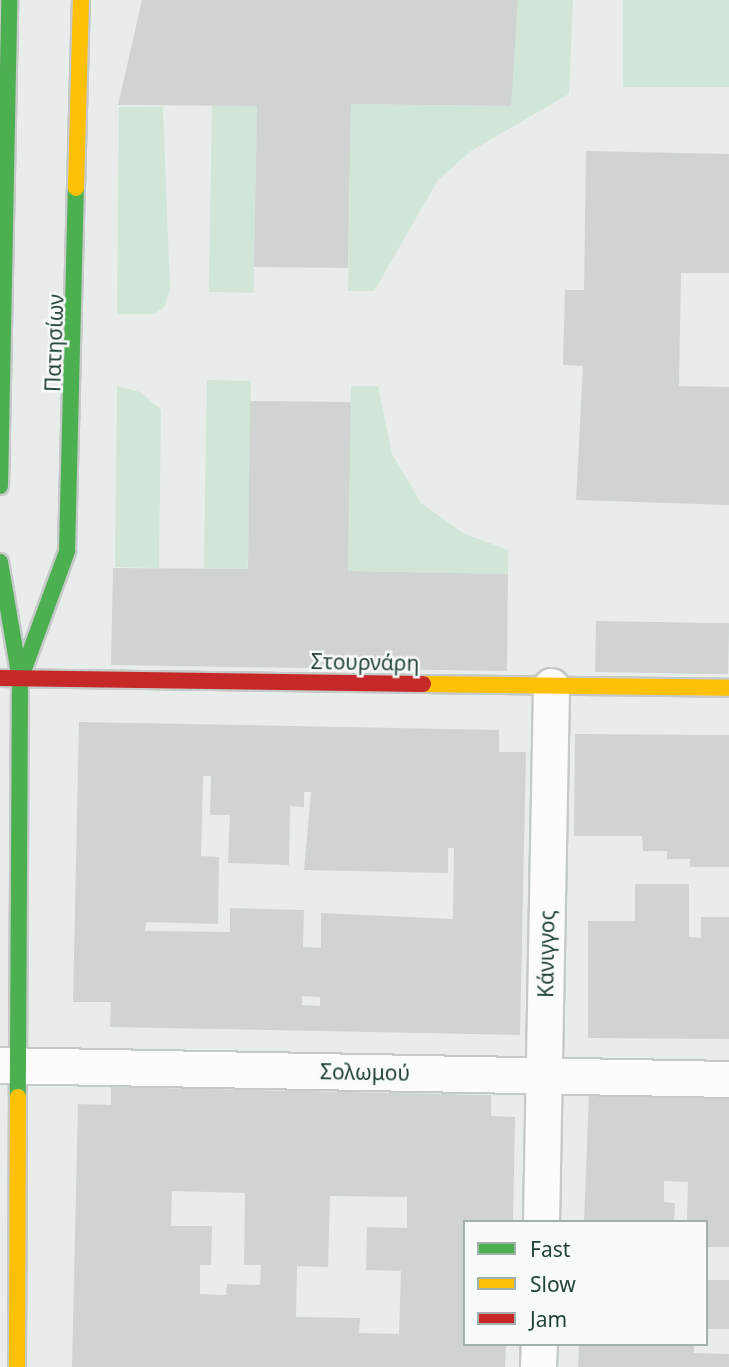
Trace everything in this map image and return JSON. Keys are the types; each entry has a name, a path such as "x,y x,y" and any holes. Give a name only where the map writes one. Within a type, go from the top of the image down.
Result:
{"main road":[{"path":"0,486 9,0"},
{"name":"Πατησίων","path":"20,679 67,551 81,0"},
{"name":"Πατησίων","path":"0,562 20,679 9,1065 17,1367"},
{"name":"Στουρνάρη","path":"0,678 729,688"}],"street":[{"name":"Κάνιγγος","path":"541,1220 551,686"},
{"name":"Σολωμού","path":"9,1065 729,1079"},
{"path":"538,1367 539,1346"}],"green space":[{"path":"518,0 573,0 569,94 471,151 438,180 374,291 348,291 351,104 510,106"},
{"path":"623,0 729,0 729,87 623,87"},
{"path":"212,105 257,106 254,293 209,292"},
{"path":"119,107 163,107 170,290 164,307 154,314 117,314"},
{"path":"207,380 251,381 248,569 204,568"},
{"path":"117,386 140,392 161,410 159,568 115,567"},
{"path":"351,386 378,386 392,454 421,503 463,533 508,550 508,574 348,571"}],"building":[{"path":"142,0 518,0 511,106 351,104 348,268 254,267 257,106 118,105"},
{"path":"586,151 729,154 729,273 681,273 679,386 729,387 729,505 576,500 583,366 563,365 565,290 584,290"},
{"path":"250,401 351,402 348,571 508,574 507,671 111,665 113,568 248,569"},
{"path":"596,621 729,623 728,674 595,672"},
{"path":"79,722 499,730 499,752 526,752 520,1035 110,1027 111,1002 73,1002","holes":["203,776 211,776 210,815 230,815 228,863 289,865 290,806 304,807 304,792 311,792 304,870 448,873 448,848 454,848 453,919 321,913 321,948 303,947 304,910 230,908 230,932 145,931 146,922 218,924 219,857 201,856","302,996 320,997 320,1006 302,1005"]},
{"path":"575,734 729,735 729,867 690,867 690,859 667,859 667,851 643,851 642,836 574,836"},
{"path":"635,884 689,884 689,937 701,938 701,917 729,917 729,1039 588,1038 588,921 635,921"},
{"path":"111,1087 491,1095 491,1116 515,1117 513,1220 463,1220 463,1346 506,1346 505,1367 72,1367 78,1104 111,1105","holes":["172,1191 245,1193 244,1265 261,1265 260,1285 227,1284 226,1295 200,1294 200,1265 211,1265 212,1226 171,1226","330,1196 407,1197 407,1228 367,1227 366,1270 401,1271 399,1334 359,1333 360,1318 296,1317 297,1266 328,1267"]},
{"path":"589,1092 729,1097 729,1247 708,1247 708,1220 687,1220 688,1182 664,1181 664,1202 675,1203 674,1220 584,1220"},
{"path":"708,1280 729,1280 729,1329 708,1329"},
{"path":"579,1346 694,1346 694,1353 729,1354 729,1367 578,1367"}],"traffic: fast":[{"path":"0,486 9,0"},
{"path":"21,677 67,551 76,188"},
{"path":"0,562 20,679 18,1097"}],"traffic: slow":[{"path":"76,188 81,0"},
{"path":"423,684 729,688"},
{"path":"17,1367 18,1097"}],"traffic: jam":[{"path":"0,678 423,684"}]}
